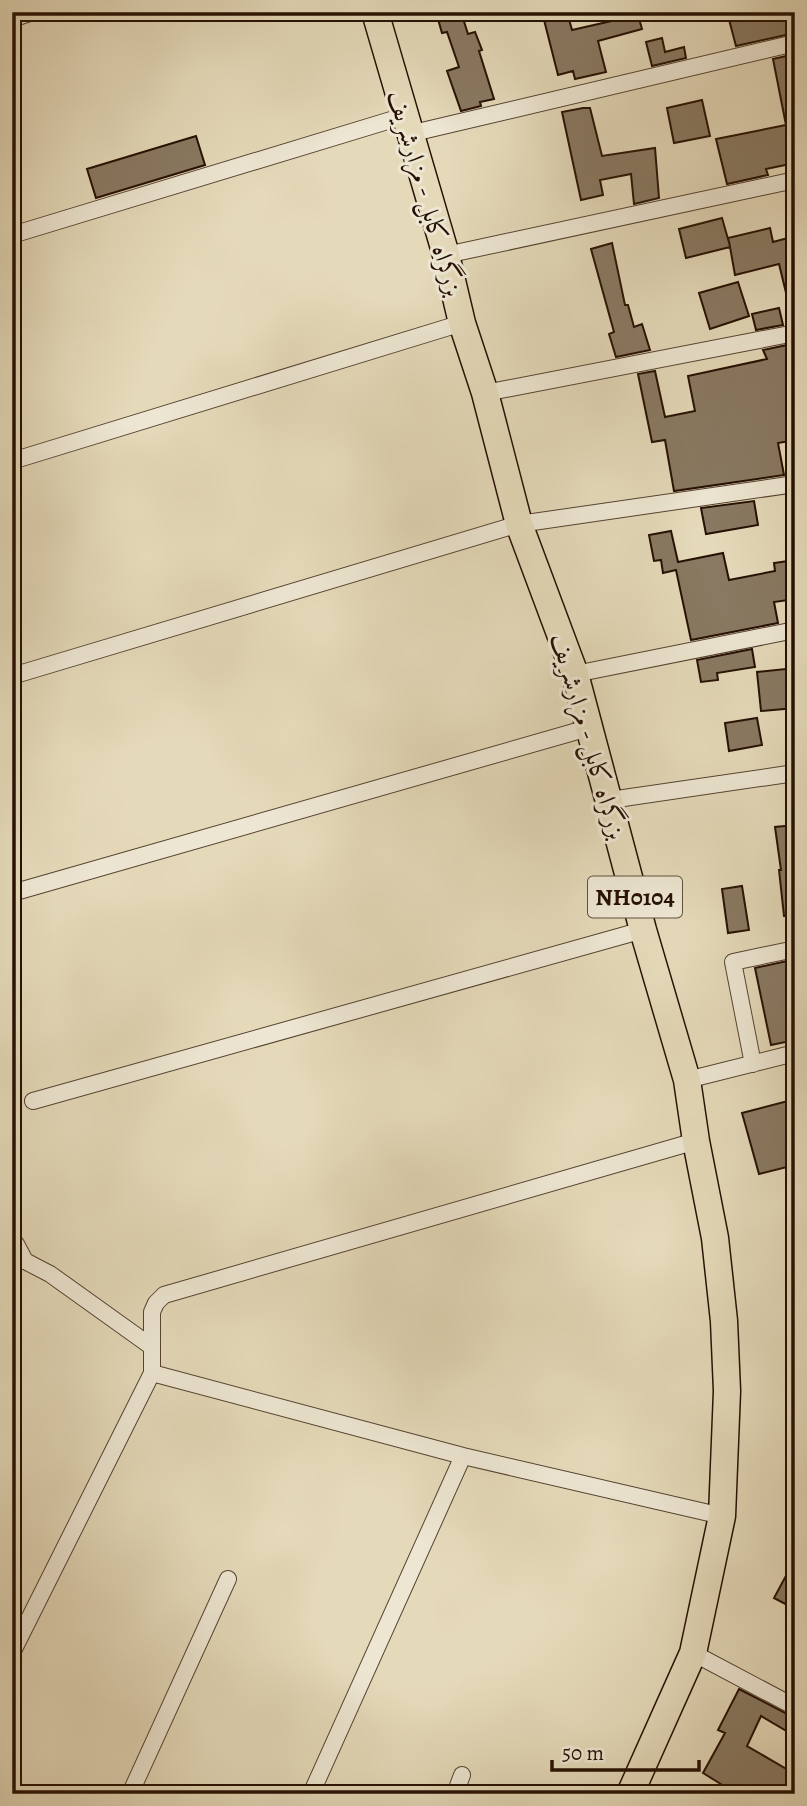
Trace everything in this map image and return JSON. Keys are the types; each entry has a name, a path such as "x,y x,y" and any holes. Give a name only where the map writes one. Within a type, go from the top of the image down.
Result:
{"highway":[{"name":"بزرگراه کابل - مزارشریف","path":"374,12 446,255 462,323 485,393 519,524 575,674 643,930 687,1080 715,1238 724,1321 727,1391 722,1516 693,1653 630,1794"}],"street":[{"path":"12,19 33,12"},
{"path":"12,235 407,125 795,43"},
{"path":"446,255 795,180"},
{"path":"12,461 462,323"},
{"path":"485,393 795,333"},
{"path":"12,676 519,524 795,484"},
{"path":"575,674 795,631"},
{"path":"12,893 588,728"},
{"path":"610,800 795,774"},
{"path":"33,1101 643,930"},
{"path":"753,1064 733,962 795,949"},
{"path":"687,1080 795,1053"},
{"path":"12,1653 152,1373 152,1312 164,1295 696,1141"},
{"path":"12,1242 16,1244 18,1261 50,1274 152,1347"},
{"path":"152,1373 463,1456 722,1516"},
{"path":"311,1794 463,1456"},
{"path":"130,1794 229,1579"},
{"path":"693,1653 795,1707"},
{"path":"455,1794 462,1774"}],"building":[{"path":"436,12 461,12 468,34 475,32 494,99 480,102 481,106 461,111 447,71 459,67 447,32 442,33"},
{"path":"542,12 567,12 572,30 638,15 642,29 598,41 606,72 575,79 573,71 558,75"},
{"path":"727,12 795,12 795,33 736,46"},
{"path":"662,38 665,52 684,47 686,58 652,66 646,42"},
{"path":"795,54 795,163 766,169 768,175 727,184 716,139 786,125 773,59"},
{"path":"702,100 710,136 674,143 667,108"},
{"path":"590,108 602,156 655,148 659,198 634,204 631,174 600,180 603,195 581,200 562,112"},
{"path":"196,136 205,165 96,198 87,169"},
{"path":"722,218 730,246 728,238 770,228 773,242 795,236 795,304 789,305 779,264 735,275 730,247 686,258 679,229"},
{"path":"612,243 625,305 628,305 634,327 642,324 650,350 616,357 609,334 614,332 591,249"},
{"path":"738,282 749,316 710,329 699,293"},
{"path":"779,308 783,325 756,330 752,314"},
{"path":"787,345 795,382 795,429 788,431 790,441 778,443 784,475 674,491 665,440 652,442 638,374 655,371 665,417 695,411 688,376 767,359 763,350"},
{"path":"754,501 758,525 706,534 701,508"},
{"path":"671,531 678,562 723,553 729,580 775,571 774,563 795,560 795,599 774,602 778,623 691,640 676,570 663,573 661,560 654,561 649,535"},
{"path":"752,649 755,667 717,673 718,680 701,682 697,660"},
{"path":"795,668 795,708 761,711 757,672"},
{"path":"757,718 762,745 729,751 725,723"},
{"path":"795,825 795,916 784,916 775,827"},
{"path":"742,886 749,930 728,933 722,889"},
{"path":"792,960 795,975 795,1040 771,1045 755,968"},
{"path":"788,1101 795,1126 795,1165 759,1174 742,1113"},
{"path":"795,1559 795,1609 774,1598"},
{"path":"739,1689 795,1718 795,1736 761,1716 747,1746 795,1774 795,1794 720,1794 724,1786 703,1773 725,1733 718,1730"}]}
